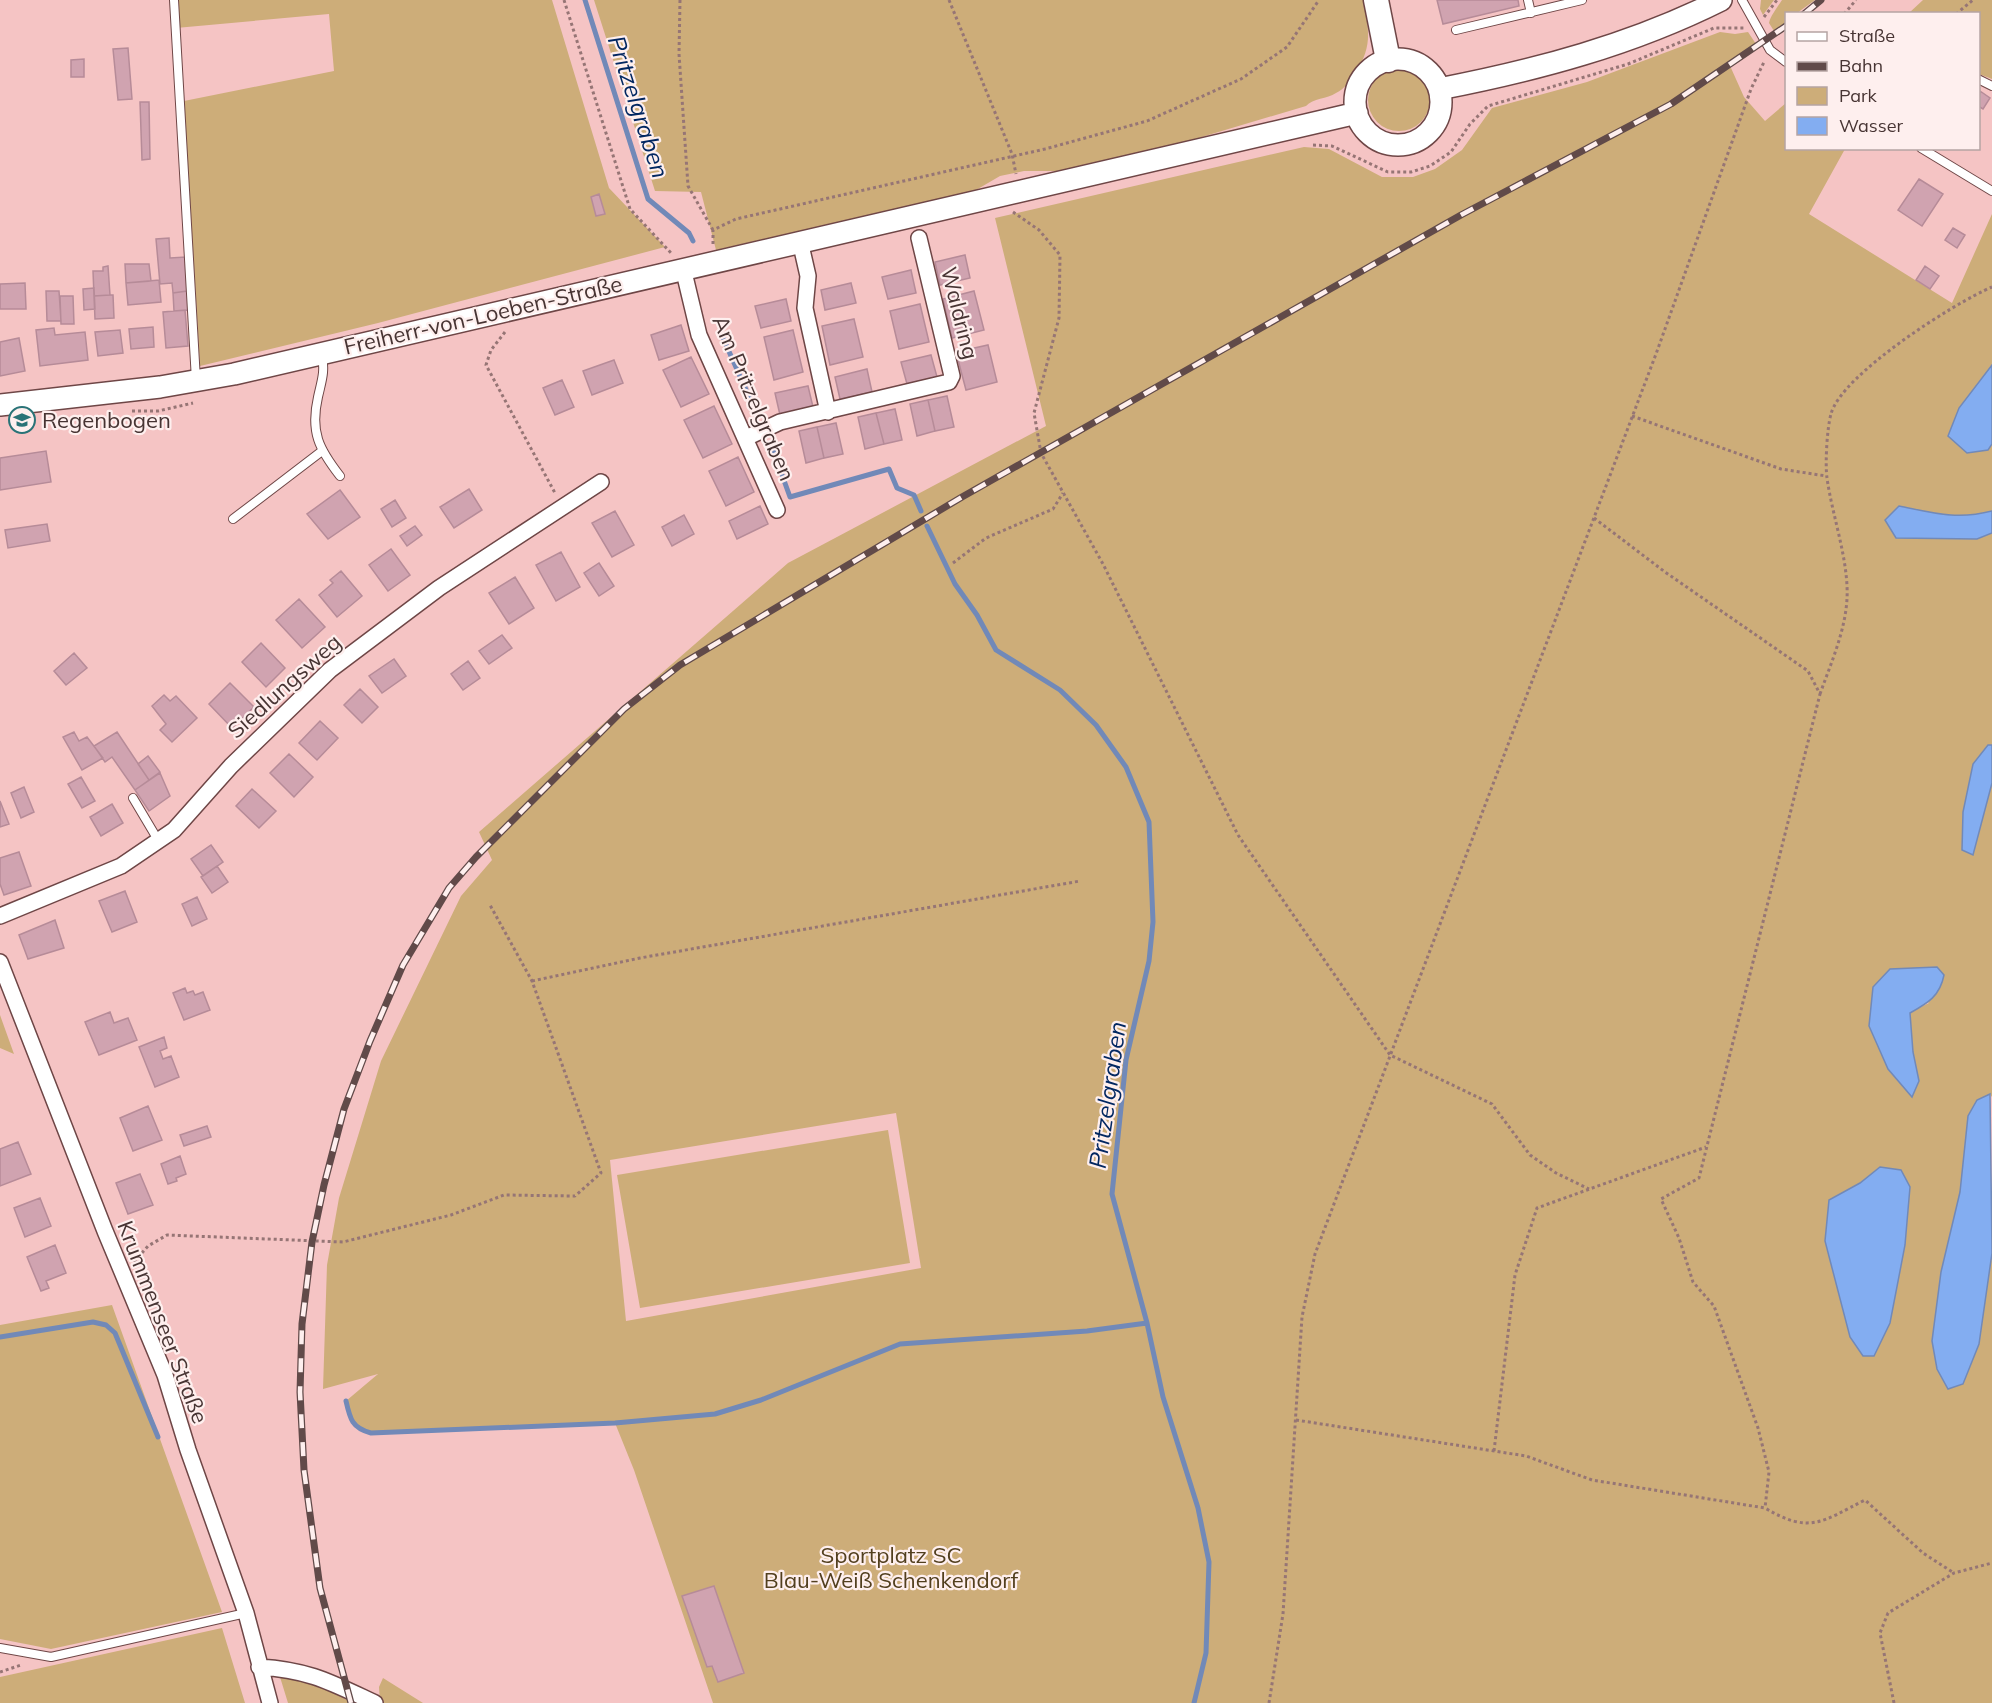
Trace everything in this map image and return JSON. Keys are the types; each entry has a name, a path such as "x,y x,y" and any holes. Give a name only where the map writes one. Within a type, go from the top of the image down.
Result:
{"main road":[{"path":"1376,0 1388,60"},
{"path":"1439,89 1605,49 1654,31 1721,0"},
{"path":"1388,60 1414,62 1425,69 1439,89 1440,110 1432,128 1422,138 1410,143 1390,143 1371,135 1362,125 1357,113 1355,99 1362,80 1376,65 1388,60"},
{"name":"Freiherr-von-Loeben-Straße","path":"0,405 196,382 1357,113"}],"street":[{"name":"Waldring","path":"746,438 780,422 949,382 952,376 919,238"},
{"path":"800,242 808,276 806,308 828,412"},
{"name":"Am Pritzelgraben","path":"683,268 699,335 777,510"},
{"name":"Siedlungsweg","path":"0,916 121,866 174,830 231,766 330,670 439,588 562,505 601,482"},
{"name":"Krummenseer Straße","path":"0,962 165,1375 188,1450 246,1613 270,1703"},
{"path":"259,1667 290,1669 320,1677 375,1703"}],"lane":[{"path":"174,0 196,382"},
{"path":"1528,0 1531,13"},
{"path":"1456,30 1582,0"},
{"path":"1742,0 1770,50 1785,61"},
{"path":"1924,150 1992,191"},
{"path":"322,353 325,373 315,420 317,442 340,476"},
{"path":"232,519 322,451"},
{"path":"133,798 158,840"},
{"path":"0,1648 51,1657 246,1613"}],"path":[{"path":"564,0 630,209 683,268"},
{"path":"680,0 679,54 688,186 713,230 712,261"},
{"path":"949,0 1012,154 1020,190"},
{"path":"713,230 736,219 1012,154 1045,149 1147,121 1241,79 1287,46 1319,0"},
{"path":"1304,144 1332,146 1388,172 1411,172 1430,166 1451,152 1470,124 1488,106 1617,68 1714,28 1744,29 1768,14 1777,0"},
{"path":"1847,12 1856,0"},
{"path":"1958,12 1973,0"},
{"path":"1269,1703 1283,1614 1302,1317 1315,1254 1594,518 1751,89 1770,50"},
{"path":"1011,211 1039,230 1060,255 1059,318 1034,413 1041,453 1103,564 1238,835 1390,1055 1492,1104 1530,1155 1556,1173 1589,1189"},
{"path":"1765,1508 1769,1472 1758,1428 1713,1306 1694,1282 1679,1238 1661,1199 1699,1178 1820,694 1840,638 1847,597 1835,513 1826,476 1831,413 1852,381 1943,313 1992,287"},
{"path":"505,332 491,350 486,365 562,505"},
{"path":"1632,416 1781,469 1826,476"},
{"path":"953,563 986,537 1053,509 1063,493"},
{"path":"1594,518 1665,572 1808,671 1820,694"},
{"path":"532,981 640,958 1080,881"},
{"path":"123,1274 148,1246 167,1235 343,1242 451,1215 504,1196 576,1196 601,1173 532,981 490,905"},
{"path":"1494,1451 1515,1275 1537,1208 1706,1147"},
{"path":"1296,1420 1526,1456 1592,1480 1765,1508 1785,1520 1816,1525 1865,1500 1923,1553 1954,1573"},
{"path":"1894,1703 1880,1634 1888,1613 1954,1573 1992,1563"}],"green space":[{"path":"174,0 552,0 609,188 665,247 378,323 200,366 184,101 334,71 329,14 176,28"},
{"path":"594,0 1363,0 1368,38 1361,64 1345,87 1332,95 1312,101 1306,106 1195,139 1057,171 1024,171 1000,176 976,190 716,250 701,192 655,191"},
{"path":"1761,0 1774,0 1763,15 1760,9"},
{"path":"1782,0 1815,0 1798,12 1785,12 1785,23 1774,31 1769,23"},
{"path":"1923,0 1992,0 1992,79 1980,74 1980,12 1910,12"},
{"name":"Sportplatz SC Blau-Weiß Schenkendorf","path":"1720,32 1735,34 1748,32 1756,44 1718,70 1731,68 1744,97 1765,121 1785,104 1785,150 1844,150 1809,214 1952,303 1992,214 1992,365 1959,408 1988,450 1992,444 1992,511 1968,517 1943,515 1932,539 1977,539 1992,533 1992,745 1988,745 1963,812 1962,850 1973,854 1992,783 1992,1097 1990,1094 1960,1192 1941,1272 1948,1389 1963,1384 1992,1253 1992,1703 713,1703 634,1470 615,1423 371,1433 353,1422 346,1401 378,1374 323,1389 327,1265 339,1198 381,1061 461,896 492,860 479,832 788,563 1046,426 995,218 1304,147 1329,149 1382,177 1413,177 1435,169 1462,150 1492,108 1587,82","holes":["1890,969 1929,1003 1910,1012 1913,1052 1919,1081 1912,1097 1888,1069","896,1113 921,1268 626,1321 610,1160","1880,1167 1910,1188 1905,1245 1890,1323 1836,1281 1825,1241 1829,1200 1860,1183"]},
{"path":"1399,69 1421,78 1430,100 1421,122 1399,131 1377,122 1368,100 1377,78"},
{"path":"0,1015 14,1054 0,1048"},
{"path":"888,1130 910,1263 640,1308 617,1175"},
{"path":"112,1305 222,1612 51,1649 0,1639 0,1325"},
{"path":"222,1628 245,1703 0,1703 0,1677"},
{"path":"280,1677 303,1677 353,1703 288,1703"},
{"path":"383,1678 423,1703 380,1703 379,1687"}],"water":[{"path":"1992,365 1992,444 1988,450 1967,453 1948,436 1959,408"},
{"path":"1899,506 1956,515 1992,511 1992,533 1977,539 1896,538 1885,520"},
{"path":"1988,745 1992,745 1992,783 1973,855 1962,850 1963,812 1973,764"},
{"path":"1937,967 1944,975 1940,988 1928,1002 1910,1013 1913,1052 1919,1081 1912,1097 1888,1069 1869,1026 1873,987 1890,969"},
{"path":"1990,1094 1992,1253 1979,1344 1963,1384 1948,1389 1937,1369 1932,1341 1941,1272 1960,1192 1968,1116 1977,1100"},
{"path":"1880,1167 1901,1170 1910,1187 1905,1245 1890,1323 1874,1356 1863,1356 1850,1337 1825,1241 1829,1200 1860,1183"}],"building":[{"path":"1437,0 1518,0 1519,6 1443,24"},
{"path":"128,48 132,99 118,100 113,49"},
{"path":"84,59 84,77 71,77 71,60"},
{"path":"1980,91 1990,98 1983,109 1980,107"},
{"path":"140,102 149,102 150,159 142,160"},
{"path":"1919,179 1943,194 1922,226 1898,210"},
{"path":"599,194 605,214 596,216 591,197"},
{"path":"1953,228 1965,235 1957,248 1945,240"},
{"path":"169,238 170,258 186,257 187,291 173,293 172,283 160,284 156,239"},
{"path":"965,255 970,278 940,285 935,262"},
{"path":"125,264 149,264 151,281 126,283"},
{"path":"108,266 110,295 94,296 93,271 103,271 103,267"},
{"path":"1925,266 1939,276 1930,289 1916,280"},
{"path":"911,270 916,293 888,299 882,277"},
{"path":"159,280 161,302 128,305 126,283"},
{"path":"25,283 26,309 0,309 0,284"},
{"path":"851,283 856,303 825,310 821,290"},
{"path":"94,288 95,309 84,310 83,289"},
{"path":"46,291 59,291 61,321 47,321"},
{"path":"187,291 189,310 174,311 173,293"},
{"path":"974,291 984,330 952,338 943,299"},
{"path":"113,295 114,318 95,319 94,296"},
{"path":"60,296 73,296 74,324 61,324"},
{"path":"786,299 791,321 761,328 755,306"},
{"path":"920,304 929,342 899,349 890,311"},
{"path":"185,310 188,346 166,348 163,312"},
{"path":"854,319 863,357 830,365 822,326"},
{"path":"681,325 689,351 659,360 651,335"},
{"path":"153,327 154,347 131,349 129,329"},
{"path":"54,328 55,335 85,332 88,360 40,366 36,330"},
{"path":"120,330 123,353 98,356 95,332"},
{"path":"793,330 803,372 774,380 764,337"},
{"path":"19,338 25,371 0,376 0,342"},
{"path":"988,345 997,382 966,390 956,352"},
{"path":"931,355 937,377 907,384 901,362"},
{"path":"691,357 709,394 681,407 663,370"},
{"path":"614,360 623,383 592,395 583,371"},
{"path":"867,369 872,392 840,399 835,377"},
{"path":"562,380 574,407 555,415 543,388"},
{"path":"808,386 813,407 780,415 775,393"},
{"path":"947,396 954,427 935,431 928,400"},
{"path":"928,400 935,431 917,436 910,404"},
{"path":"714,406 732,444 703,458 684,420"},
{"path":"895,409 902,440 884,444 876,413"},
{"path":"876,413 884,444 865,449 858,417"},
{"path":"836,423 843,454 824,458 817,427"},
{"path":"817,427 824,458 806,463 799,431"},
{"path":"46,451 51,482 0,490 0,458"},
{"path":"738,457 754,492 726,506 709,471"},
{"path":"469,489 482,510 454,528 440,507"},
{"path":"340,490 360,517 328,539 307,514"},
{"path":"395,500 406,518 392,527 381,509"},
{"path":"760,506 768,524 737,539 729,521"},
{"path":"615,511 634,545 612,557 592,523"},
{"path":"684,515 694,534 672,546 662,527"},
{"path":"47,524 50,541 8,548 5,530"},
{"path":"415,526 422,535 407,546 400,536"},
{"path":"391,549 410,575 388,591 369,565"},
{"path":"561,552 580,587 556,601 536,565"},
{"path":"599,563 614,586 599,596 584,573"},
{"path":"341,571 362,596 337,617 319,595 333,583 330,580"},
{"path":"515,577 534,608 509,624 489,593"},
{"path":"299,599 325,627 302,648 276,620"},
{"path":"502,635 512,648 489,664 479,651"},
{"path":"261,643 285,668 266,687 242,662"},
{"path":"74,653 87,668 66,685 54,671"},
{"path":"394,659 406,676 382,693 369,676"},
{"path":"468,661 480,678 463,690 451,674"},
{"path":"230,683 254,707 232,728 209,704"},
{"path":"360,689 378,707 362,723 344,705"},
{"path":"164,695 170,701 176,696 197,718 172,742 160,730 166,724 152,706"},
{"path":"320,721 338,738 317,760 299,743"},
{"path":"74,732 79,741 87,737 103,758 82,770 63,737"},
{"path":"117,732 149,780 135,790 112,757 105,762 94,746"},
{"path":"289,754 313,777 294,797 270,773"},
{"path":"148,756 160,772 149,780 138,764"},
{"path":"160,773 170,796 149,811 135,790"},
{"path":"81,777 95,801 82,808 68,784"},
{"path":"24,787 34,812 21,818 11,793"},
{"path":"252,789 276,811 259,828 236,806"},
{"path":"0,801 9,824 0,827"},
{"path":"112,804 123,823 101,836 90,817"},
{"path":"211,845 223,862 203,876 191,859"},
{"path":"19,852 31,886 4,895 0,884 0,858"},
{"path":"217,866 228,882 212,893 201,877"},
{"path":"125,891 137,922 112,932 99,901"},
{"path":"197,897 207,919 192,926 182,904"},
{"path":"55,920 64,948 28,959 19,935"},
{"path":"185,988 187,993 193,991 195,995 203,992 210,1010 184,1020 173,993"},
{"path":"110,1012 114,1023 128,1018 137,1040 99,1055 85,1022"},
{"path":"164,1037 167,1048 160,1051 163,1059 171,1056 179,1077 155,1087 139,1047"},
{"path":"148,1106 162,1140 133,1151 120,1118"},
{"path":"207,1126 211,1137 184,1146 180,1135"},
{"path":"18,1142 31,1174 0,1186 0,1149"},
{"path":"180,1156 186,1174 168,1184 161,1164"},
{"path":"140,1174 153,1205 128,1214 116,1183"},
{"path":"40,1198 51,1226 25,1237 14,1208"},
{"path":"55,1245 66,1273 46,1281 49,1288 41,1291 27,1257"},
{"path":"714,1586 744,1673 718,1682 712,1666 707,1667 682,1596"}],"waterway":[{"name":"Pritzelgraben","path":"585,0 648,199 689,233 693,241"},
{"name":"Pritzelgraben","path":"723,338 755,410"},
{"name":"Pritzelgraben","path":"773,450 790,497 889,469 897,488 914,495 921,511"},
{"name":"Pritzelgraben","path":"927,526 955,584 977,615 996,650 1060,690 1096,725 1126,767 1149,822 1153,922 1149,961 1126,1060 1112,1194 1147,1323 1163,1397 1198,1508 1209,1562 1206,1653 1194,1703"},
{"path":"0,1337 93,1322 106,1325 115,1333 158,1437"},
{"path":"346,1401 353,1422 371,1433 615,1423 715,1414 761,1400 900,1344 1087,1331 1147,1323"}],"railway":[{"path":"1806,12 1821,0"},
{"path":"351,1703 320,1588 304,1470 300,1392 302,1324 312,1242 344,1109 403,965 449,888 476,857 624,709 680,665 962,497 1461,215 1671,104 1785,27"}],"place":[{"name":"Regenbogen","path":"22,420"}]}
